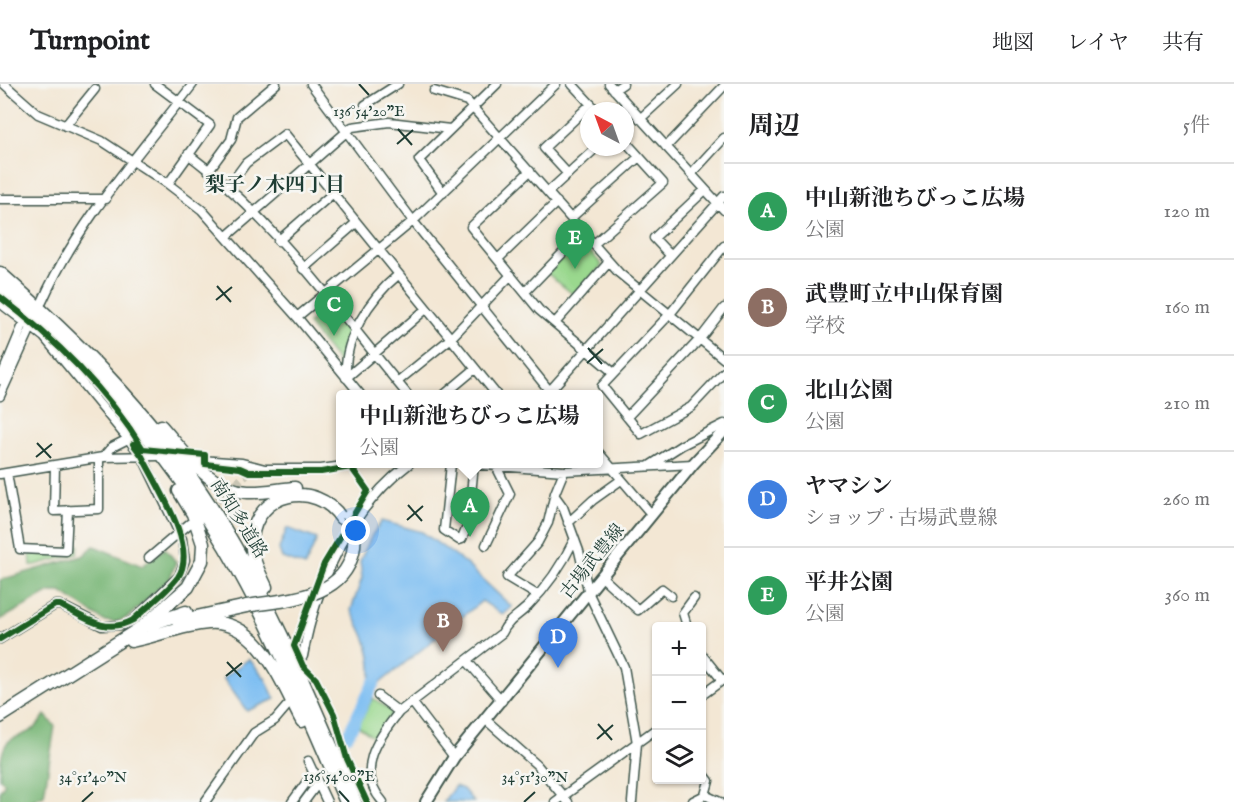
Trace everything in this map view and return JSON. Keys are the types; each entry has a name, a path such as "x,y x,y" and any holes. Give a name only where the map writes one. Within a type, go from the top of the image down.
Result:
{"highway":[{"name":"南知多道路","path":"0,273 56,322 165,443 201,492 232,542 296,665 325,731 348,801"},
{"name":"南知多道路","path":"0,285 107,381 171,466 224,546 276,645 348,801"},
{"path":"0,725 131,641 167,624 305,589 332,576 340,566 347,545 345,517 335,500 306,488 248,492 222,486 200,469 149,413 107,381"},
{"path":"0,717 142,627 188,587 196,577 202,561 203,544 193,514 153,450 112,401 107,381"},
{"path":"325,731 318,705 256,566 252,537 262,512 273,502 288,495 310,495 321,499 345,517"},
{"path":"142,627 189,611 246,603"},
{"path":"131,641 210,623 228,625 248,635 266,656 348,801"}],"main road":[{"name":"古場武豊線","path":"426,802 454,756 486,720 693,464 724,431"}],"street":[{"path":"4,84 31,110 102,141 168,184 202,210 297,316 356,390"},
{"path":"155,84 210,125 168,184"},
{"path":"42,302 65,255 133,161 193,84"},
{"path":"209,170 231,140 237,117 276,84"},
{"path":"311,84 413,221 547,390"},
{"path":"365,105 398,84"},
{"path":"481,100 485,84"},
{"path":"443,193 419,160 497,84"},
{"path":"297,316 413,221 556,84"},
{"path":"572,84 588,102"},
{"path":"623,84 611,87 724,210"},
{"path":"640,119 678,84"},
{"path":"666,147 724,86"},
{"path":"65,126 89,91"},
{"path":"434,91 463,99 473,107 609,262 724,358"},
{"path":"568,174 544,148 580,119"},
{"path":"227,236 346,132 357,125 389,122 450,129"},
{"path":"229,186 246,163 285,134 493,390"},
{"path":"691,174 724,138"},
{"path":"594,244 663,183 634,151"},
{"path":"188,154 229,186 325,294 404,390"},
{"path":"548,192 587,156"},
{"path":"571,218 639,157"},
{"path":"530,171 471,227 539,310 614,373"},
{"path":"670,255 654,238 705,190"},
{"path":"278,241 332,194"},
{"path":"552,390 724,196"},
{"path":"0,199 106,199"},
{"path":"498,259 557,202"},
{"path":"303,269 356,223"},
{"path":"525,292 583,232"},
{"path":"724,246 669,314 602,386 641,434 691,407 724,372"},
{"path":"555,323 609,262"},
{"path":"346,378 348,351 356,332 384,286 398,274"},
{"path":"397,382 450,339 511,275"},
{"path":"0,303 25,320 59,354 142,456 179,532 185,560 179,576 134,620 108,628 55,605 0,639"},
{"path":"627,417 700,339 724,308"},
{"path":"346,378 426,309"},
{"path":"0,380 25,320"},
{"path":"0,396 30,330"},
{"path":"450,390 475,369"},
{"path":"648,467 681,445 724,424"},
{"path":"55,465 54,511 99,509 101,458 112,447 128,438"},
{"path":"68,510 66,551 20,549 4,473 101,458 157,456"},
{"path":"603,458 652,515"},
{"path":"200,460 242,463 252,470 336,467"},
{"path":"534,468 564,471 693,464"},
{"path":"303,656 310,624 328,570 375,493 404,468"},
{"path":"451,468 444,530 459,540 462,539 468,524 472,468"},
{"path":"486,545 510,494 497,468"},
{"path":"537,595 507,577 538,542 548,522 564,471"},
{"path":"568,523 592,500 621,480"},
{"path":"555,496 563,507 589,594 624,667 638,743 632,802"},
{"path":"149,558 189,524"},
{"path":"383,802 370,780 370,760 373,748 399,712 502,633 508,621 537,595 566,556 573,540"},
{"path":"602,577 638,610 662,589 671,596"},
{"path":"685,622 683,614 693,598"},
{"path":"706,660 723,679 706,692"},
{"path":"468,661 502,700"},
{"path":"378,696 399,712"},
{"path":"412,702 454,756"},
{"path":"205,802 255,733 275,720 287,706"},
{"path":"486,720 522,750 566,799"},
{"path":"555,802 566,799 656,730"},
{"path":"308,761 327,802"},
{"path":"292,802 314,773"},
{"path":"693,801 705,795 709,781 706,777"},
{"path":"304,802 318,782"},
{"path":"705,795 720,802"}],"green space":[{"path":"580,240 602,265 575,296 547,273"},
{"path":"331,305 351,331 345,363 341,366 308,324"},
{"path":"79,545 77,554 31,566 30,550 66,551 70,546"},
{"path":"94,546 142,566 165,548 176,562 170,578 128,617 116,622 104,621 61,592 50,592 0,620 0,580 83,556"},
{"path":"373,698 393,712 376,739 358,726"},
{"path":"45,715 55,726 44,795 29,802 0,802 0,791 5,783 0,779 4,748 14,738 37,726"}],"water":[{"path":"382,521 422,532 465,563 512,607 503,615 482,601 380,683 370,681 369,652 364,635 351,610 362,578 360,561 372,535"},
{"path":"287,528 317,539 305,566 282,558 279,549"},
{"path":"249,659 265,678 275,699 247,711 223,678"},
{"path":"455,786 463,789 474,802 443,802"}],"waterway":[{"path":"348,735 374,682"},
{"path":"297,802 310,783"}],"tunnel":[{"path":"208,508 249,472"}],"cycle path":[{"path":"0,297 60,348 97,386 143,449 205,455 205,464 240,468 249,472 321,472 345,468"},
{"path":"0,639 55,605 60,605 96,623 114,626 123,624 133,620 178,577 183,564 180,533 165,499 133,444"},
{"path":"352,468 368,491 324,564 294,646 303,666 316,679 334,714 347,759 367,802"}],"place":[{"name":"平井公園","path":"575,269"},
{"name":"北山公園","path":"334,336"},
{"name":"中山新池ちびっこ広場","path":"470,537"},
{"name":"武豊町立中山保育園","path":"443,652"},
{"name":"ヤマシン","path":"558,668"}],"district":[{"name":"梨子ノ木四丁目","path":"275,185"}]}
